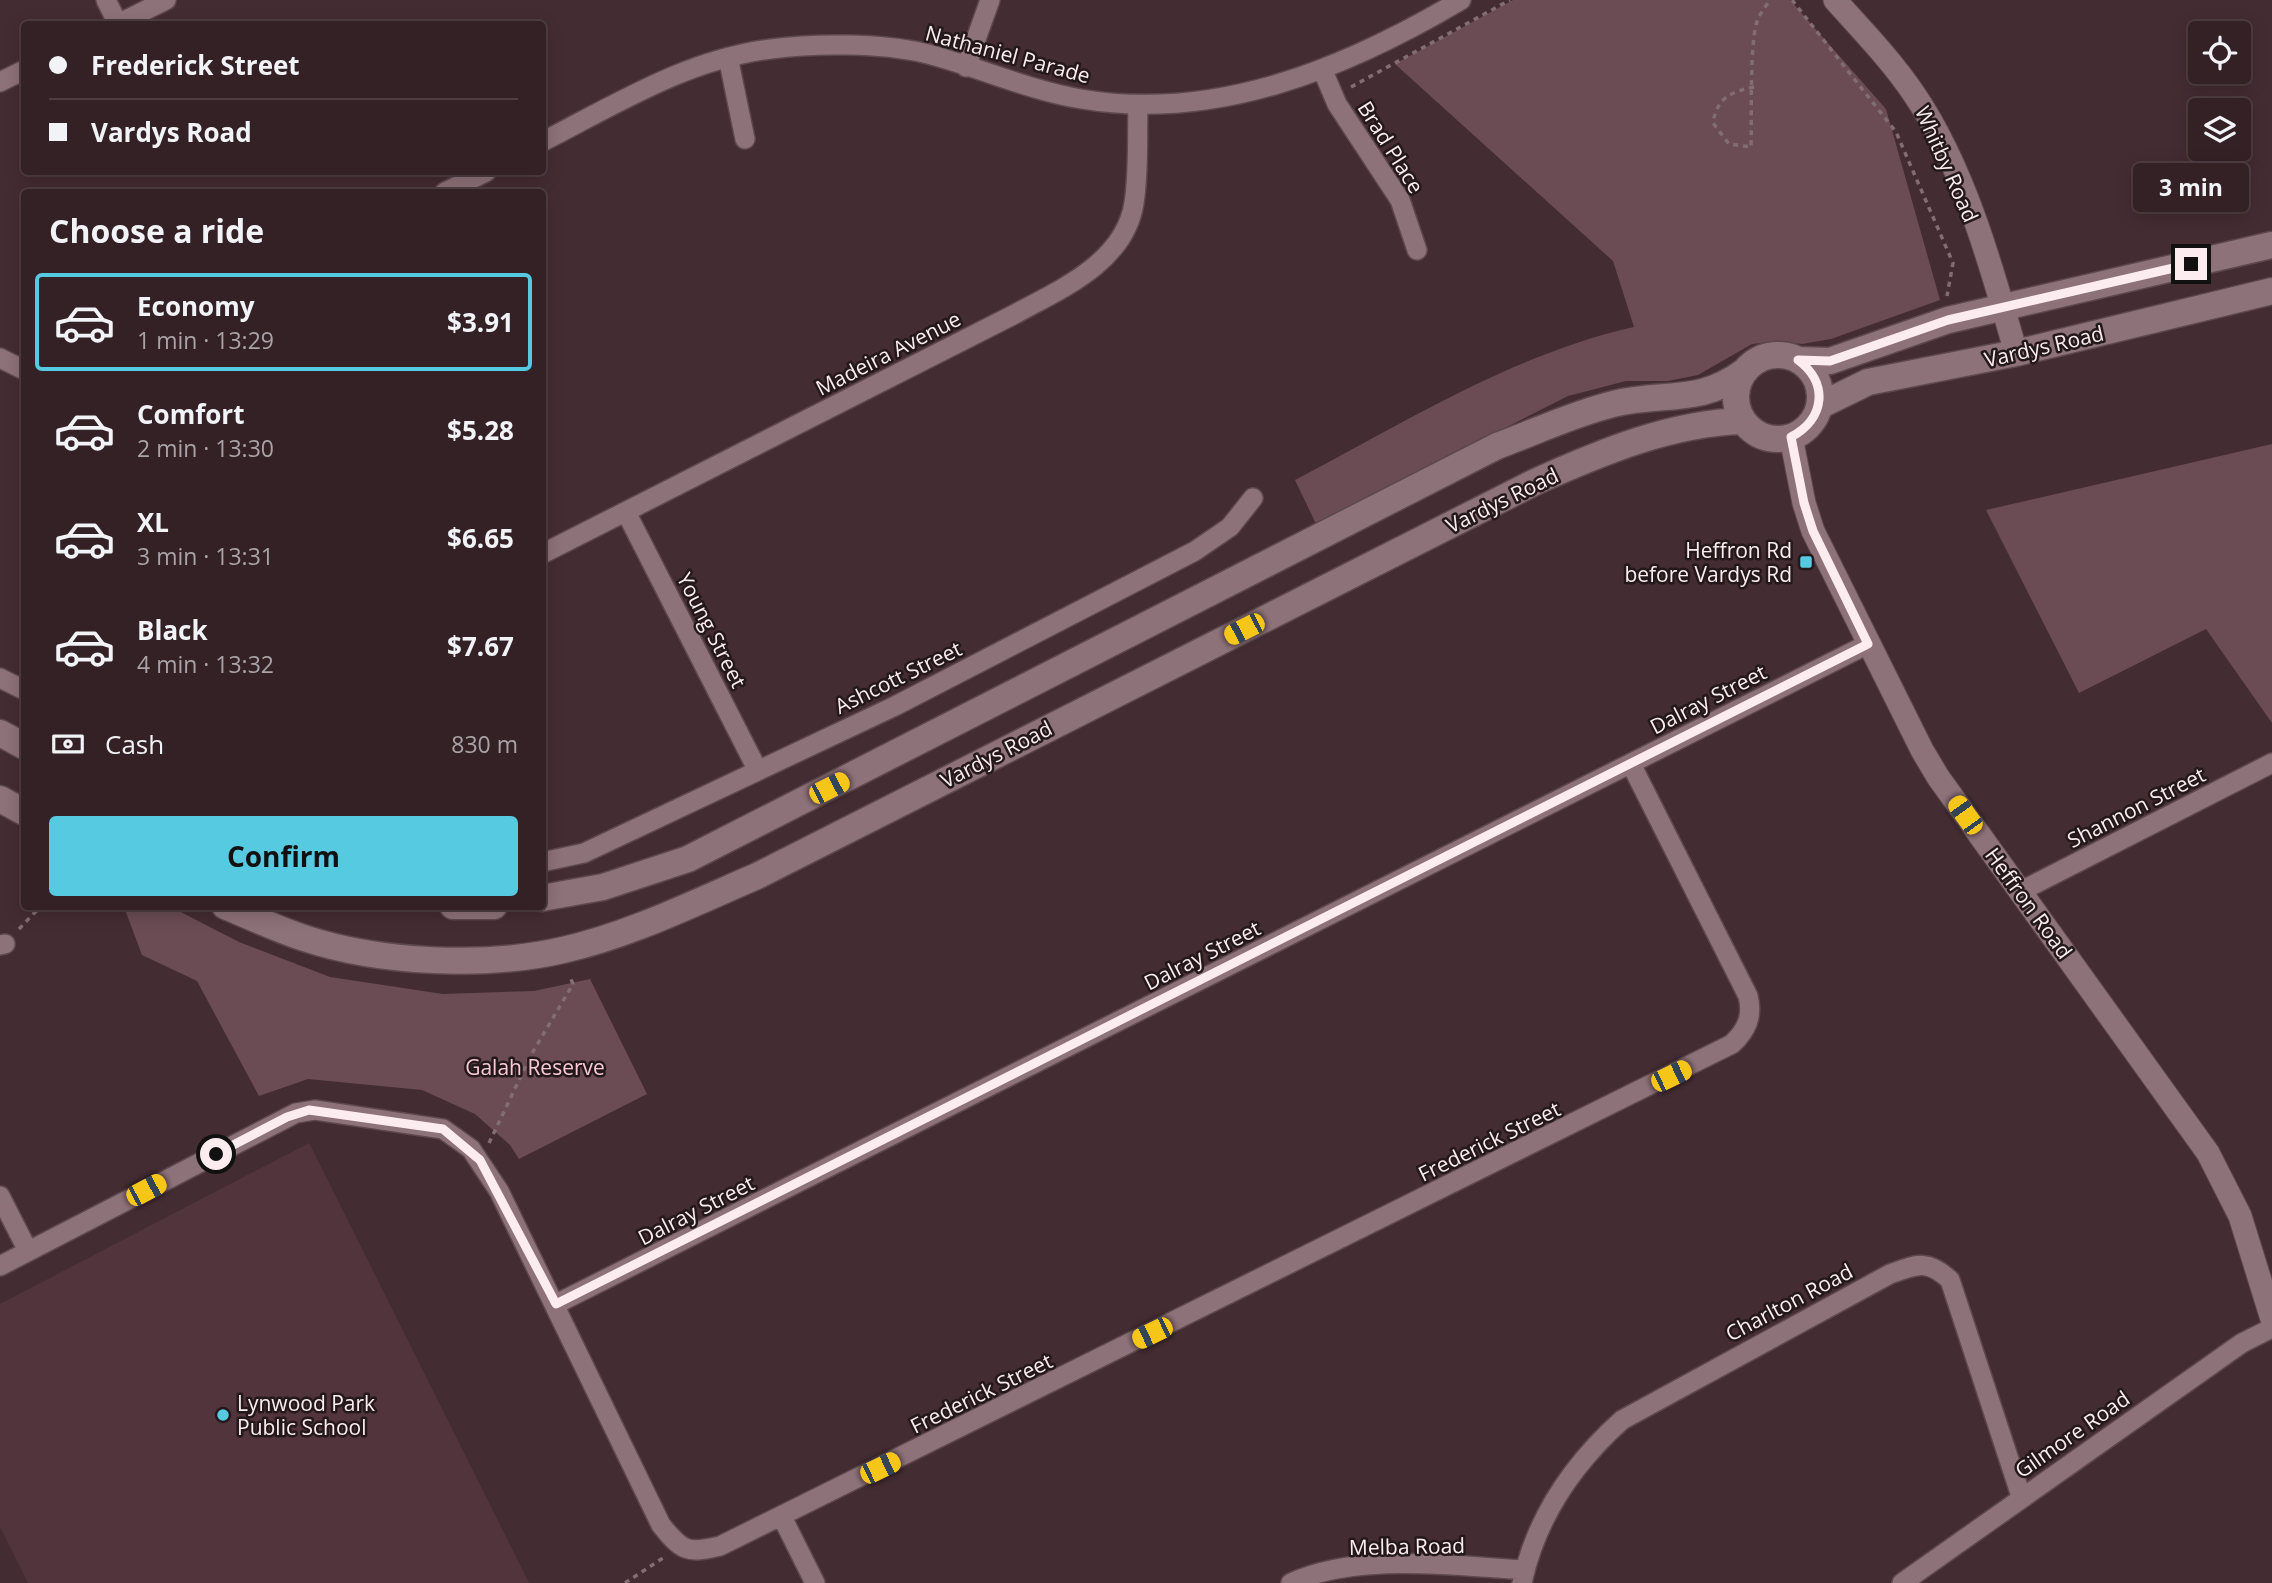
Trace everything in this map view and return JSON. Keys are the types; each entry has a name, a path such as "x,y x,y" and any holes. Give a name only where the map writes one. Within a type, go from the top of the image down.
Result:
{"main road":[{"path":"546,897 603,887 688,859 1497,446 1613,404 1693,396 1712,391 1756,361 1770,356 1784,355 1798,360 1830,361 1948,320 2272,245"},
{"name":"Vardys Road","path":"1819,406 1868,382 2016,353 2272,291"},
{"path":"1745,370 1736,394 1743,421 1768,438 1791,437 1804,430 1819,406 1816,379 1798,360"},
{"name":"Vardys Road","path":"235,910 305,939 371,954 456,960 536,955 591,943 649,923 757,876 1537,481 1601,454 1687,426 1743,421"},
{"path":"0,733 21,744"},
{"path":"0,799 21,810"}],"street":[{"path":"106,0 116,21"},
{"path":"124,21 166,0"},
{"path":"966,67 990,0"},
{"name":"Nathaniel Parade","path":"546,140 669,77 728,57 807,46 923,53 1079,99 1139,105 1236,95 1324,71 1461,0"},
{"name":"Whitby Road","path":"1835,0 1890,62 1934,127 1971,214 2016,353"},
{"path":"728,57 745,139"},
{"name":"Brad Place","path":"1324,71 1337,104 1401,200 1417,250"},
{"path":"0,82 21,72"},
{"name":"Madeira Avenue","path":"546,552 1003,320 1083,276 1118,242 1128,224 1134,204 1139,105"},
{"path":"451,189 480,175"},
{"path":"0,359 21,369"},
{"name":"Heffron Road","path":"1791,437 1804,503 1813,531 1868,644 1938,777 2219,1172 2245,1227 2272,1319"},
{"name":"Ashcott Street","path":"546,861 584,853 895,706 1195,551 1230,527 1253,498"},
{"name":"Young Street","path":"626,512 757,769"},
{"name":"Dalray Street","path":"556,1304 1868,644"},
{"path":"0,678 21,688"},
{"name":"Shannon Street","path":"2021,891 2272,763"},
{"name":"Frederick Street","path":"679,1546 695,1552 720,1546 782,1517 1732,1044 1748,1025 1751,1006 1748,996 1631,764"},
{"path":"0,1266 303,1111 443,1129 480,1160 556,1304 661,1525 679,1546"},
{"path":"0,1196 28,1251"},
{"name":"Charlton Road","path":"1523,1576 1552,1503 1591,1447 1622,1419 1889,1274 1916,1264 1936,1267 1950,1280 2021,1496"},
{"name":"Gilmore Road","path":"1902,1583 2021,1496 2242,1342 2272,1328"},
{"path":"782,1517 815,1583"},
{"name":"Melba Road","path":"1292,1583 1334,1570 1377,1565 1523,1576"}],"path":[{"path":"1351,87 1510,0"},
{"path":"1754,87 1731,92 1716,107 1713,123 1730,144 1751,147 1754,87 1757,20 1770,0"},
{"path":"1792,0 1896,132 1953,263 1948,295 1935,300"},
{"path":"3,944 37,910"},
{"path":"480,1160 531,1055 573,984 570,977"},
{"path":"625,1583 679,1546"}],"shaded area":[{"name":"Lynwood Park Public School","path":"309,1143 529,1583 28,1583 0,1527 0,1304"}],"green space":[{"path":"1513,0 1790,0 1886,109 1940,300 1831,339 1802,344 1778,341 1752,344 1698,375 1668,381 1626,381 1568,396 1316,524 1295,480 1502,372 1589,339 1634,327 1613,261 1395,64"},
{"path":"2272,444 2272,723 2206,629 2079,693 1986,510"},
{"name":"Galah Reserve","path":"125,910 177,910 239,942 330,977 443,994 534,991 590,979 647,1094 519,1159 510,1145 475,1114 422,1090 308,1079 259,1096 197,981 142,955"}],"place":[{"name":"Heffron Rd before Vardys Rd","path":"1806,562"},
{"name":"Lynwood Park Public School","path":"223,1415"}],"route":[{"path":"216,1154 287,1117 309,1110 443,1129 471,1149 480,1160 499,1191 556,1304 1868,644 1813,531 1804,503 1791,437 1804,430 1814,419 1820,392 1816,379 1798,360 1830,361 1857,354 1948,320 2191,264"}]}
